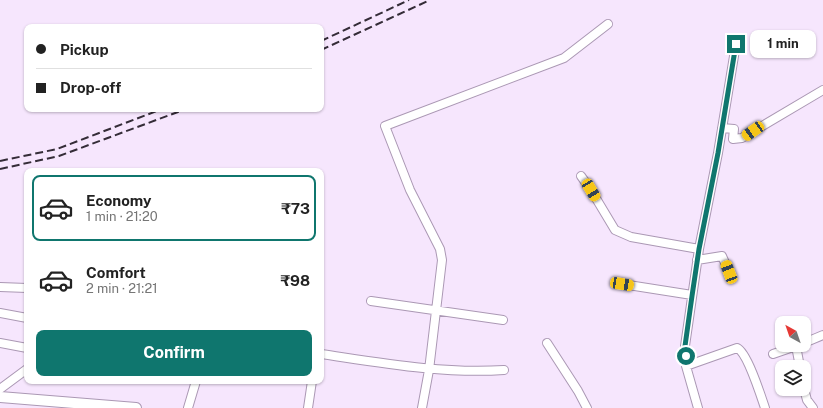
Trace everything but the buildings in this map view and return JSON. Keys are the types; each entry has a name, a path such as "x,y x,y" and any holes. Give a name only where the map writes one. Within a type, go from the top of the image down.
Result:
{"main road":[{"path":"0,397 136,408"}],"street":[{"path":"422,408 429,370 442,260 440,249 410,190 385,126 564,58 608,24"},
{"path":"698,408 686,366 685,346 697,260 736,44"},
{"path":"722,128 734,128 733,139 742,138 823,90"},
{"path":"580,176 591,190 616,230 631,237 699,249"},
{"path":"697,260 722,256 729,272"},
{"path":"622,284 692,296"},
{"path":"0,286 24,288"},
{"path":"371,301 503,320"},
{"path":"0,313 24,317"},
{"path":"811,340 823,335"},
{"path":"0,343 24,347"},
{"path":"547,343 578,391 587,408"},
{"path":"686,366 738,348 747,360 765,408"},
{"path":"773,354 779,352"},
{"path":"324,354 429,370 504,370"},
{"path":"0,389 24,371"},
{"path":"188,408 195,384"},
{"path":"308,408 312,384"},
{"path":"806,396 813,408"}],"railway":[{"path":"324,40 409,0"},
{"path":"324,49 430,0"},
{"path":"0,161 57,149 154,112"},
{"path":"0,169 59,156 178,112"}],"route":[{"path":"686,356 685,346 699,249 718,153 736,44"}]}
